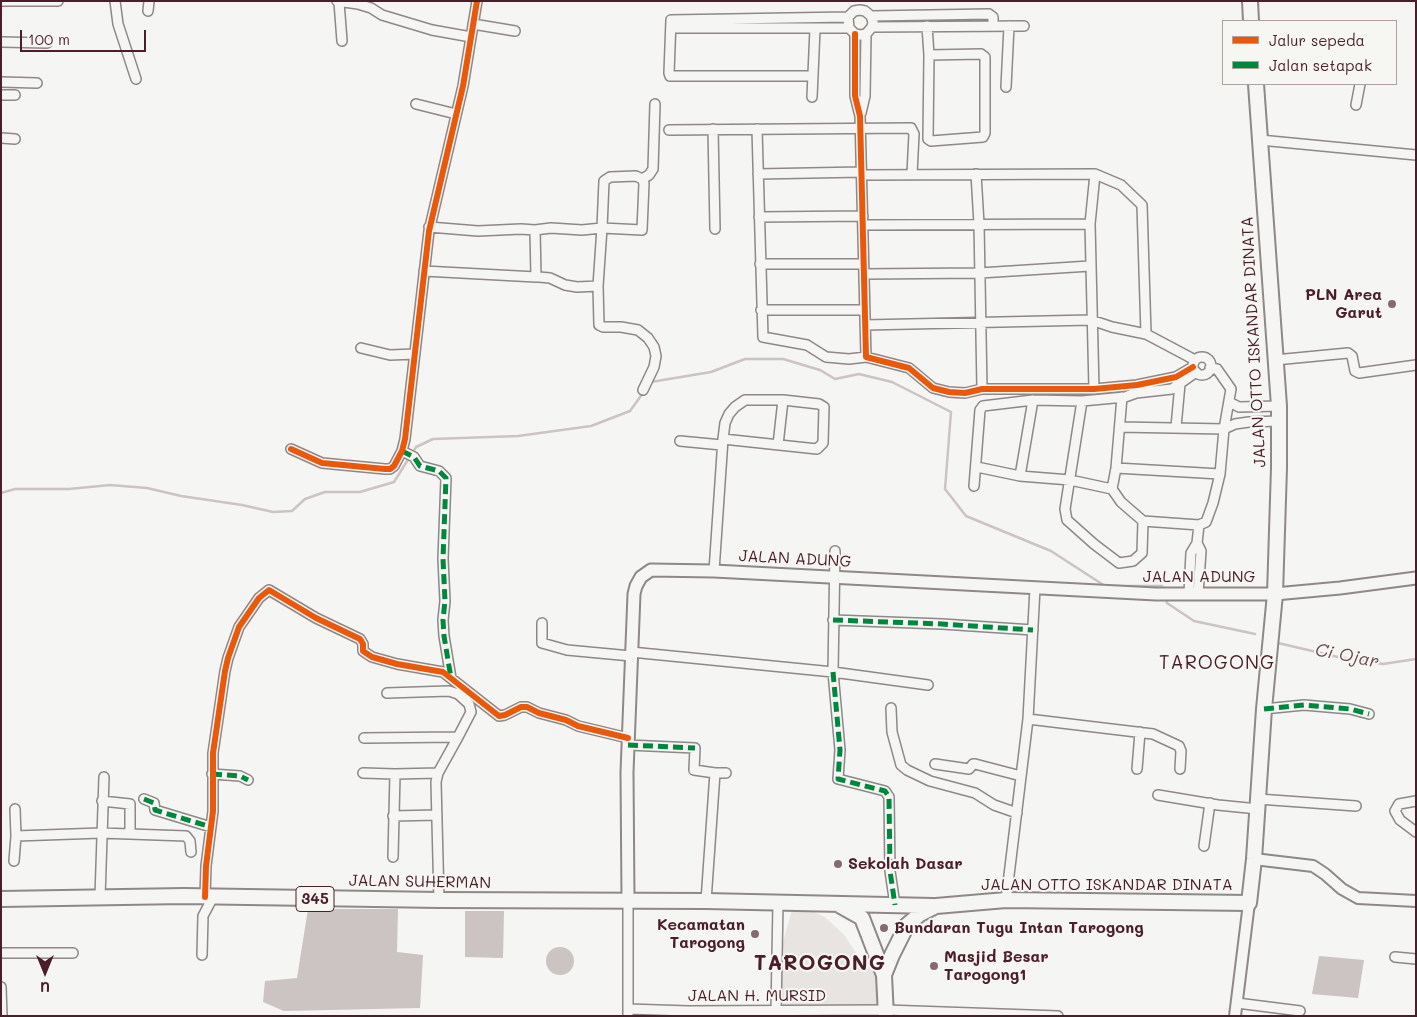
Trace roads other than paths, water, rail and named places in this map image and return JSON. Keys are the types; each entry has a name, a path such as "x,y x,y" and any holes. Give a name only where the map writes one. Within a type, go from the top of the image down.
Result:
{"main road":[{"path":"1250,1 1251,20"},
{"name":"JALAN OTTO ISKANDAR DINATA","path":"886,1013 884,975 892,955 907,925 920,914 936,906 1006,900 1249,903 1275,594 1279,421 1256,85"},
{"name":"JALAN ADUNG","path":"628,901 628,741 634,594 641,576 652,570 714,571 1156,594 1275,594 1416,578"},
{"name":"JALAN SUHERMAN","path":"2,902 100,897 209,897 706,901 839,905"},
{"name":"345","path":"839,905 936,906"},
{"name":"345","path":"839,905 862,918"},
{"path":"874,905 862,918 884,975"},
{"path":"895,905 907,925"},
{"path":"876,955 884,957 892,955"}],"street":[{"path":"115,1 118,24 136,79"},
{"path":"148,11 150,1"},
{"path":"342,41 338,1 365,6 382,15 432,30 471,37"},
{"path":"291,449 322,463 385,469 390,469 394,466 403,452 429,227 463,86 477,1"},
{"path":"854,1 851,14 855,96 861,128 866,357"},
{"path":"860,116 864,96 869,30 865,1"},
{"path":"1,2 58,2"},
{"path":"813,76 670,76 668,73 671,20 851,14 989,14 993,17 992,26"},
{"path":"758,18 758,28"},
{"path":"473,24 515,31"},
{"path":"927,26 929,55 928,139 931,141 983,137 985,133 985,57 981,54 929,55"},
{"path":"671,28 816,28 852,31 927,26 1024,26"},
{"path":"1006,87 1009,26"},
{"path":"812,97 816,28"},
{"path":"1,42 47,43"},
{"path":"1,82 37,83"},
{"path":"1356,105 1360,85"},
{"path":"1,96 15,95"},
{"path":"416,104 456,114"},
{"path":"642,179 649,175 653,169 655,104"},
{"path":"669,130 911,128 914,134 912,174"},
{"path":"713,129 715,229"},
{"path":"757,129 762,337 808,345 826,357 850,359 866,357 909,368 933,388 949,392 965,393 982,389 1094,390 1137,385 1176,377 1195,367"},
{"path":"1,138 16,139"},
{"path":"1260,140 1416,154"},
{"path":"758,174 1095,174 1121,185 1142,205 1146,334"},
{"path":"976,174 979,224 982,389"},
{"path":"1094,390 1090,224 1095,174"},
{"path":"429,227 478,231 551,228 582,230 602,228 640,230 643,229 644,183 642,179 636,176 607,178 604,181 602,228 598,286 599,325 638,330 648,338 654,347 656,356 654,367 643,390"},
{"path":"759,217 979,224 1090,224"},
{"path":"534,230 536,276"},
{"path":"760,264 863,264"},
{"path":"864,274 980,273 1090,266"},
{"path":"424,271 536,276 550,278 577,287 598,286"},
{"path":"761,310 864,310"},
{"path":"865,325 1092,320 1112,327 1146,334 1204,374 1210,368"},
{"path":"361,348 390,354 415,354"},
{"path":"1275,360 1348,353 1352,356 1355,371 1359,373 1416,365"},
{"path":"974,486 980,410 983,406 1033,400 1082,401 1172,389 1180,384 1195,367 1200,357 1206,358 1210,363 1210,368"},
{"path":"977,467 1020,476 1070,480 1112,489 1121,502 1144,521 1200,525 1206,522 1220,474 1224,429 1231,390 1217,369 1210,368"},
{"path":"1176,427 1180,384"},
{"path":"1112,489 1116,468 1122,397"},
{"path":"680,441 722,442 778,444 817,449 823,443 824,410 822,405 783,400 745,400 729,414 725,423 722,442 714,571"},
{"path":"778,444 783,400"},
{"path":"1020,476 1033,400"},
{"path":"1082,401 1065,509 1068,520 1094,544 1120,563 1134,561 1142,554 1144,521"},
{"path":"1229,402 1239,407 1279,406"},
{"path":"1120,427 1224,429 1235,424 1279,421"},
{"path":"403,452 414,457 420,466 439,471 446,478 443,559 445,601 443,620 451,678"},
{"path":"1116,468 1220,474"},
{"path":"1194,594 1191,552 1197,543 1200,525"},
{"path":"835,551 833,672 840,750 838,779 885,791 889,797 890,870 895,905"},
{"path":"1006,900 1028,719 1035,588"},
{"path":"202,955 203,916 209,897 207,858 211,827 213,753 228,658 239,626 259,598 269,590 316,618 360,639 364,651 372,657 397,664 443,672 499,716 521,707 527,707 539,713 628,741 695,748 694,770 726,772"},
{"path":"834,620 1033,630"},
{"path":"542,623 542,643 566,650 833,672 928,685"},
{"path":"387,693 449,691 458,694 469,704 471,712 438,773 436,782 439,900"},
{"path":"1264,709 1304,706 1350,709 1369,714"},
{"path":"891,708 892,732 901,765 907,770 930,781 975,793 994,805 1017,813"},
{"path":"1028,719 1153,734 1179,746 1181,752 1180,769"},
{"path":"1137,769 1140,732"},
{"path":"364,738 458,737"},
{"path":"935,764 969,769 974,764 1021,776"},
{"path":"706,901 714,772"},
{"path":"364,773 438,773"},
{"path":"212,774 240,776 248,780"},
{"path":"394,856 395,774"},
{"path":"100,897 104,777"},
{"path":"1158,795 1210,804 1356,806"},
{"path":"144,799 154,804 155,810 211,827"},
{"path":"102,801 130,804 130,834"},
{"path":"1416,801 1399,804 1395,811 1400,820 1416,832"},
{"path":"1204,846 1210,804"},
{"path":"14,861 16,809"},
{"path":"393,816 437,815"},
{"path":"16,836 101,834 186,836 190,841 191,852"},
{"path":"1254,859 1313,866 1342,889 1358,898 1416,901"},
{"path":"628,901 628,1012"},
{"path":"776,1011 778,903"},
{"path":"1235,1016 1249,903"},
{"path":"1,953 73,954"},
{"path":"1395,957 1416,959"},
{"path":"1,987 2,1016"},
{"path":"1237,1003 1300,1011"},
{"name":"JALAN H. MURSID","path":"628,1012 689,1014 776,1011 1058,1016"}],"waterway":[{"path":"651,382 711,372 745,359 783,359 820,370 835,379 859,374 892,382 951,412 945,489 966,516 1051,551 1105,586"},
{"path":"412,454 416,447 433,439 518,436 591,426 630,411 643,393"},
{"path":"1,493 15,489 69,489 110,485 147,488 273,512 292,511 305,499 325,492 360,492 394,482 409,458"},
{"path":"1115,586 1162,586 1164,591"},
{"path":"1165,596 1167,603 1194,621 1255,634"},
{"name":"Ci Ojar","path":"1278,643 1338,657 1383,664 1416,659"}],"place":[{"name":"PLN Area Garut","path":"1392,304"},
{"name":"Sekolah Dasar","path":"838,864"},
{"name":"Bundaran Tugu Intan Tarogong","path":"884,928"},
{"name":"Kecamatan Tarogong","path":"755,934"},
{"name":"Masjid Besar Tarogong1","path":"934,966"}],"district":[{"name":"TAROGONG","path":"1217,663"},
{"name":"TAROGONG","path":"820,964"}]}
